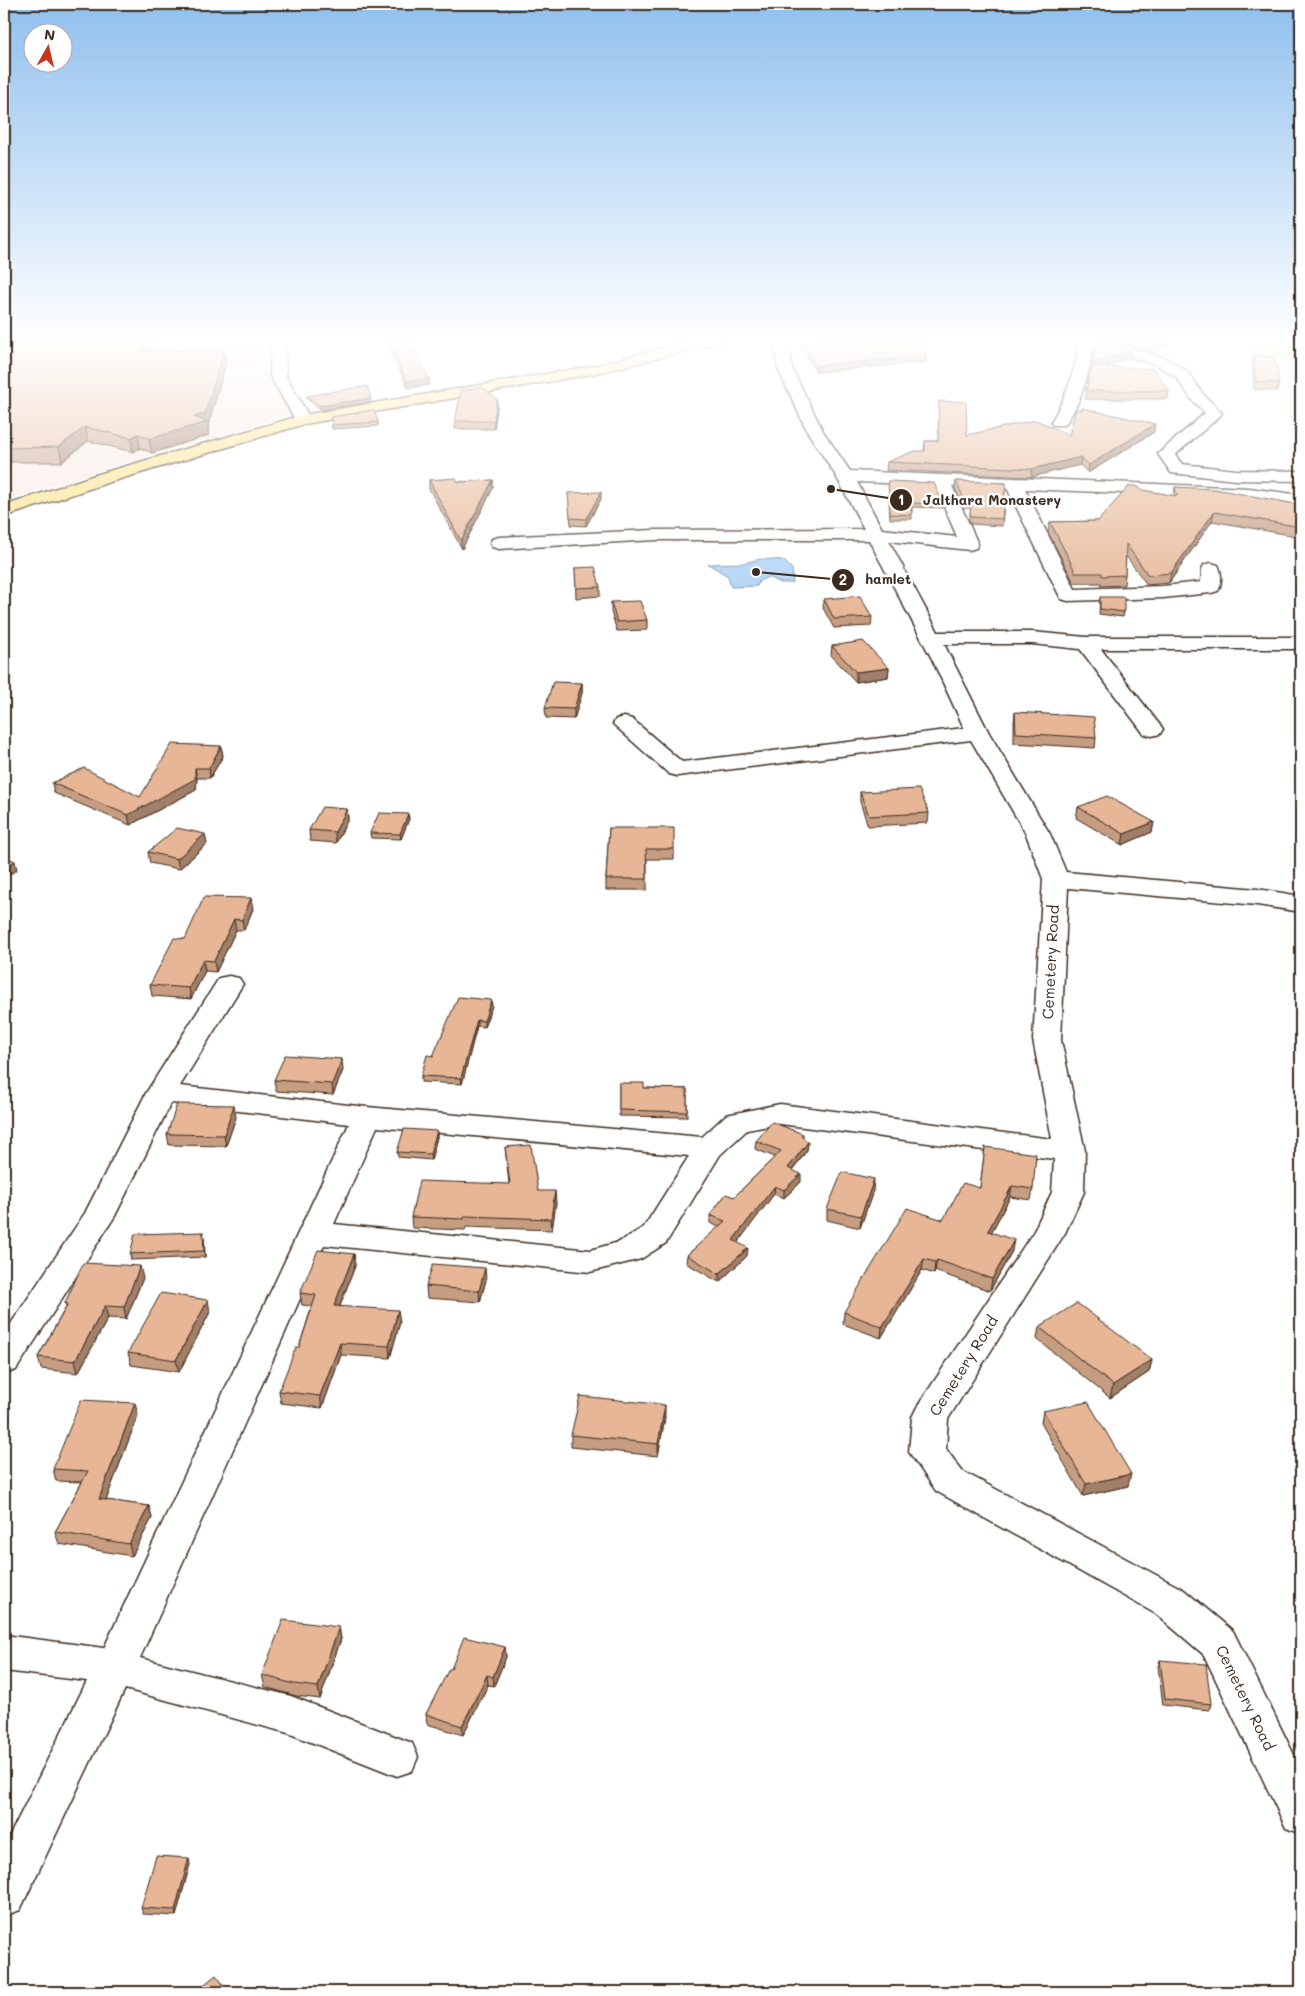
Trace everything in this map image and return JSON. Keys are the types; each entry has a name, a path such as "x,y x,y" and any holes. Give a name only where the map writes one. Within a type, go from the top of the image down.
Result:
{"main road":[{"path":"4,512 101,479 261,432"}],"street":[{"name":"Cemetery Road","path":"816,432 845,476 936,648 978,733 1038,834 1056,878 1047,1040 1070,1151 1068,1192 1049,1233 930,1418 927,1452 949,1481 1170,1602 1219,1643 1301,1814"},
{"path":"1192,432 1166,454 1177,469 1236,475 1301,476"},
{"path":"845,476 1249,493 1301,500"},
{"path":"499,543 655,535 876,534 969,544 941,480"},
{"path":"1014,484 1068,594 1163,592 1210,587 1211,569"},
{"path":"936,648 1032,638 1086,642 1301,643"},
{"path":"1086,642 1152,729"},
{"path":"624,724 677,769 978,733"},
{"path":"1056,878 1258,897 1301,904"},
{"path":"4,1361 99,1216 161,1093 229,984"},
{"path":"161,1093 367,1117 709,1148"},
{"path":"314,1233 590,1261 629,1251 655,1235 709,1148 737,1122 780,1114 1070,1151"},
{"path":"4,1894 115,1667 367,1117"},
{"path":"4,1653 115,1667 137,1675 291,1715 397,1757"}],"shaded area":[{"path":"4,432 233,432 96,472 4,501"}],"water":[{"path":"760,559 783,560 792,569 793,583 781,583 768,577 759,581 757,586 731,587 728,576 708,564 744,563"}],"building":[{"path":"4,432 78,432 59,447 4,448"},
{"path":"107,432 172,432 149,439 138,434 131,438"},
{"path":"938,432 967,432 967,435 980,432 1063,432 1069,435 1070,432 1142,432 1089,465 1081,457 1032,469 887,462 915,451 925,451 925,441 938,441"},
{"path":"456,478 458,482 493,480 461,541 429,480"},
{"path":"888,481 934,483 943,504 911,503 912,515 890,514"},
{"path":"956,481 1006,483 1002,519 972,517 970,513 971,501 965,501"},
{"path":"1129,486 1137,486 1142,490 1177,496 1175,487 1215,489 1301,505 1301,527 1214,512 1171,573 1148,575 1126,544 1125,575 1102,576 1102,573 1076,573 1050,522 1098,521"},
{"path":"601,492 586,519 570,518 568,493"},
{"path":"595,567 600,587 576,588 575,568"},
{"path":"860,596 872,617 834,619 824,599"},
{"path":"1100,597 1124,597 1124,612 1100,609"},
{"path":"640,601 647,620 617,622 611,602"},
{"path":"863,641 889,668 856,672 832,646"},
{"path":"553,682 582,683 574,709 545,708"},
{"path":"1015,712 1094,717 1096,738 1016,733"},
{"path":"172,744 221,746 209,768 195,768 195,779 128,815 52,783 84,768 140,797"},
{"path":"919,789 929,813 869,816 860,792"},
{"path":"1107,796 1154,822 1124,834 1078,807"},
{"path":"322,807 347,809 335,832 309,830"},
{"path":"379,813 408,814 400,834 370,833"},
{"path":"177,828 205,834 177,859 148,852"},
{"path":"609,828 674,828 674,849 646,849 647,879 606,879"},
{"path":"4,856 15,861 4,868"},
{"path":"204,897 251,898 242,920 234,919 214,961 203,960 189,988 150,985 174,938 185,939"},
{"path":"458,997 491,1000 484,1021 477,1020 461,1078 421,1076 427,1055 433,1056"},
{"path":"285,1055 342,1059 332,1084 274,1080"},
{"path":"619,1083 644,1083 644,1088 687,1089 687,1112 619,1110"},
{"path":"177,1104 234,1105 224,1135 167,1134"},
{"path":"772,1122 803,1134 801,1136 808,1142 788,1168 801,1174 784,1190 775,1186 733,1240 748,1248 719,1274 687,1255 725,1221 710,1215 726,1194 734,1197 781,1151 756,1141"},
{"path":"404,1129 437,1131 430,1154 397,1152"},
{"path":"531,1145 538,1191 555,1191 551,1219 465,1216 464,1219 411,1217 419,1181 510,1184 505,1147"},
{"path":"985,1147 1036,1154 1033,1189 1012,1186 988,1231 1014,1240 992,1279 937,1260 935,1262 924,1259 882,1327 844,1312 907,1208 943,1220 963,1183 980,1188"},
{"path":"842,1172 874,1179 861,1216 827,1209"},
{"path":"203,1232 204,1251 130,1254 135,1234"},
{"path":"318,1250 354,1254 334,1306 398,1310 389,1346 340,1343 320,1396 279,1391 296,1347 299,1347 316,1295 300,1293"},
{"path":"83,1263 140,1266 124,1307 105,1306 75,1361 38,1357 68,1304 65,1303"},
{"path":"433,1264 485,1268 479,1291 426,1286"},
{"path":"161,1293 208,1300 176,1360 128,1353"},
{"path":"1077,1303 1152,1360 1113,1385 1039,1327"},
{"path":"580,1396 665,1405 658,1444 571,1435"},
{"path":"81,1400 135,1403 99,1499 149,1506 129,1544 55,1532 88,1471 53,1469"},
{"path":"1088,1402 1131,1474 1086,1484 1043,1411"},
{"path":"283,1620 339,1627 318,1687 294,1684 262,1675"},
{"path":"464,1637 505,1647 493,1677 487,1675 462,1726 426,1714 449,1669 451,1669"},
{"path":"1160,1660 1206,1664 1211,1704 1165,1699"},
{"path":"156,1856 189,1858 175,1910 141,1908"},
{"path":"216,1975 229,1992 195,1992"}],"place":[{"name":"Jalthara Monastery","path":"831,489"},
{"name":"hamlet","path":"756,572"}]}
